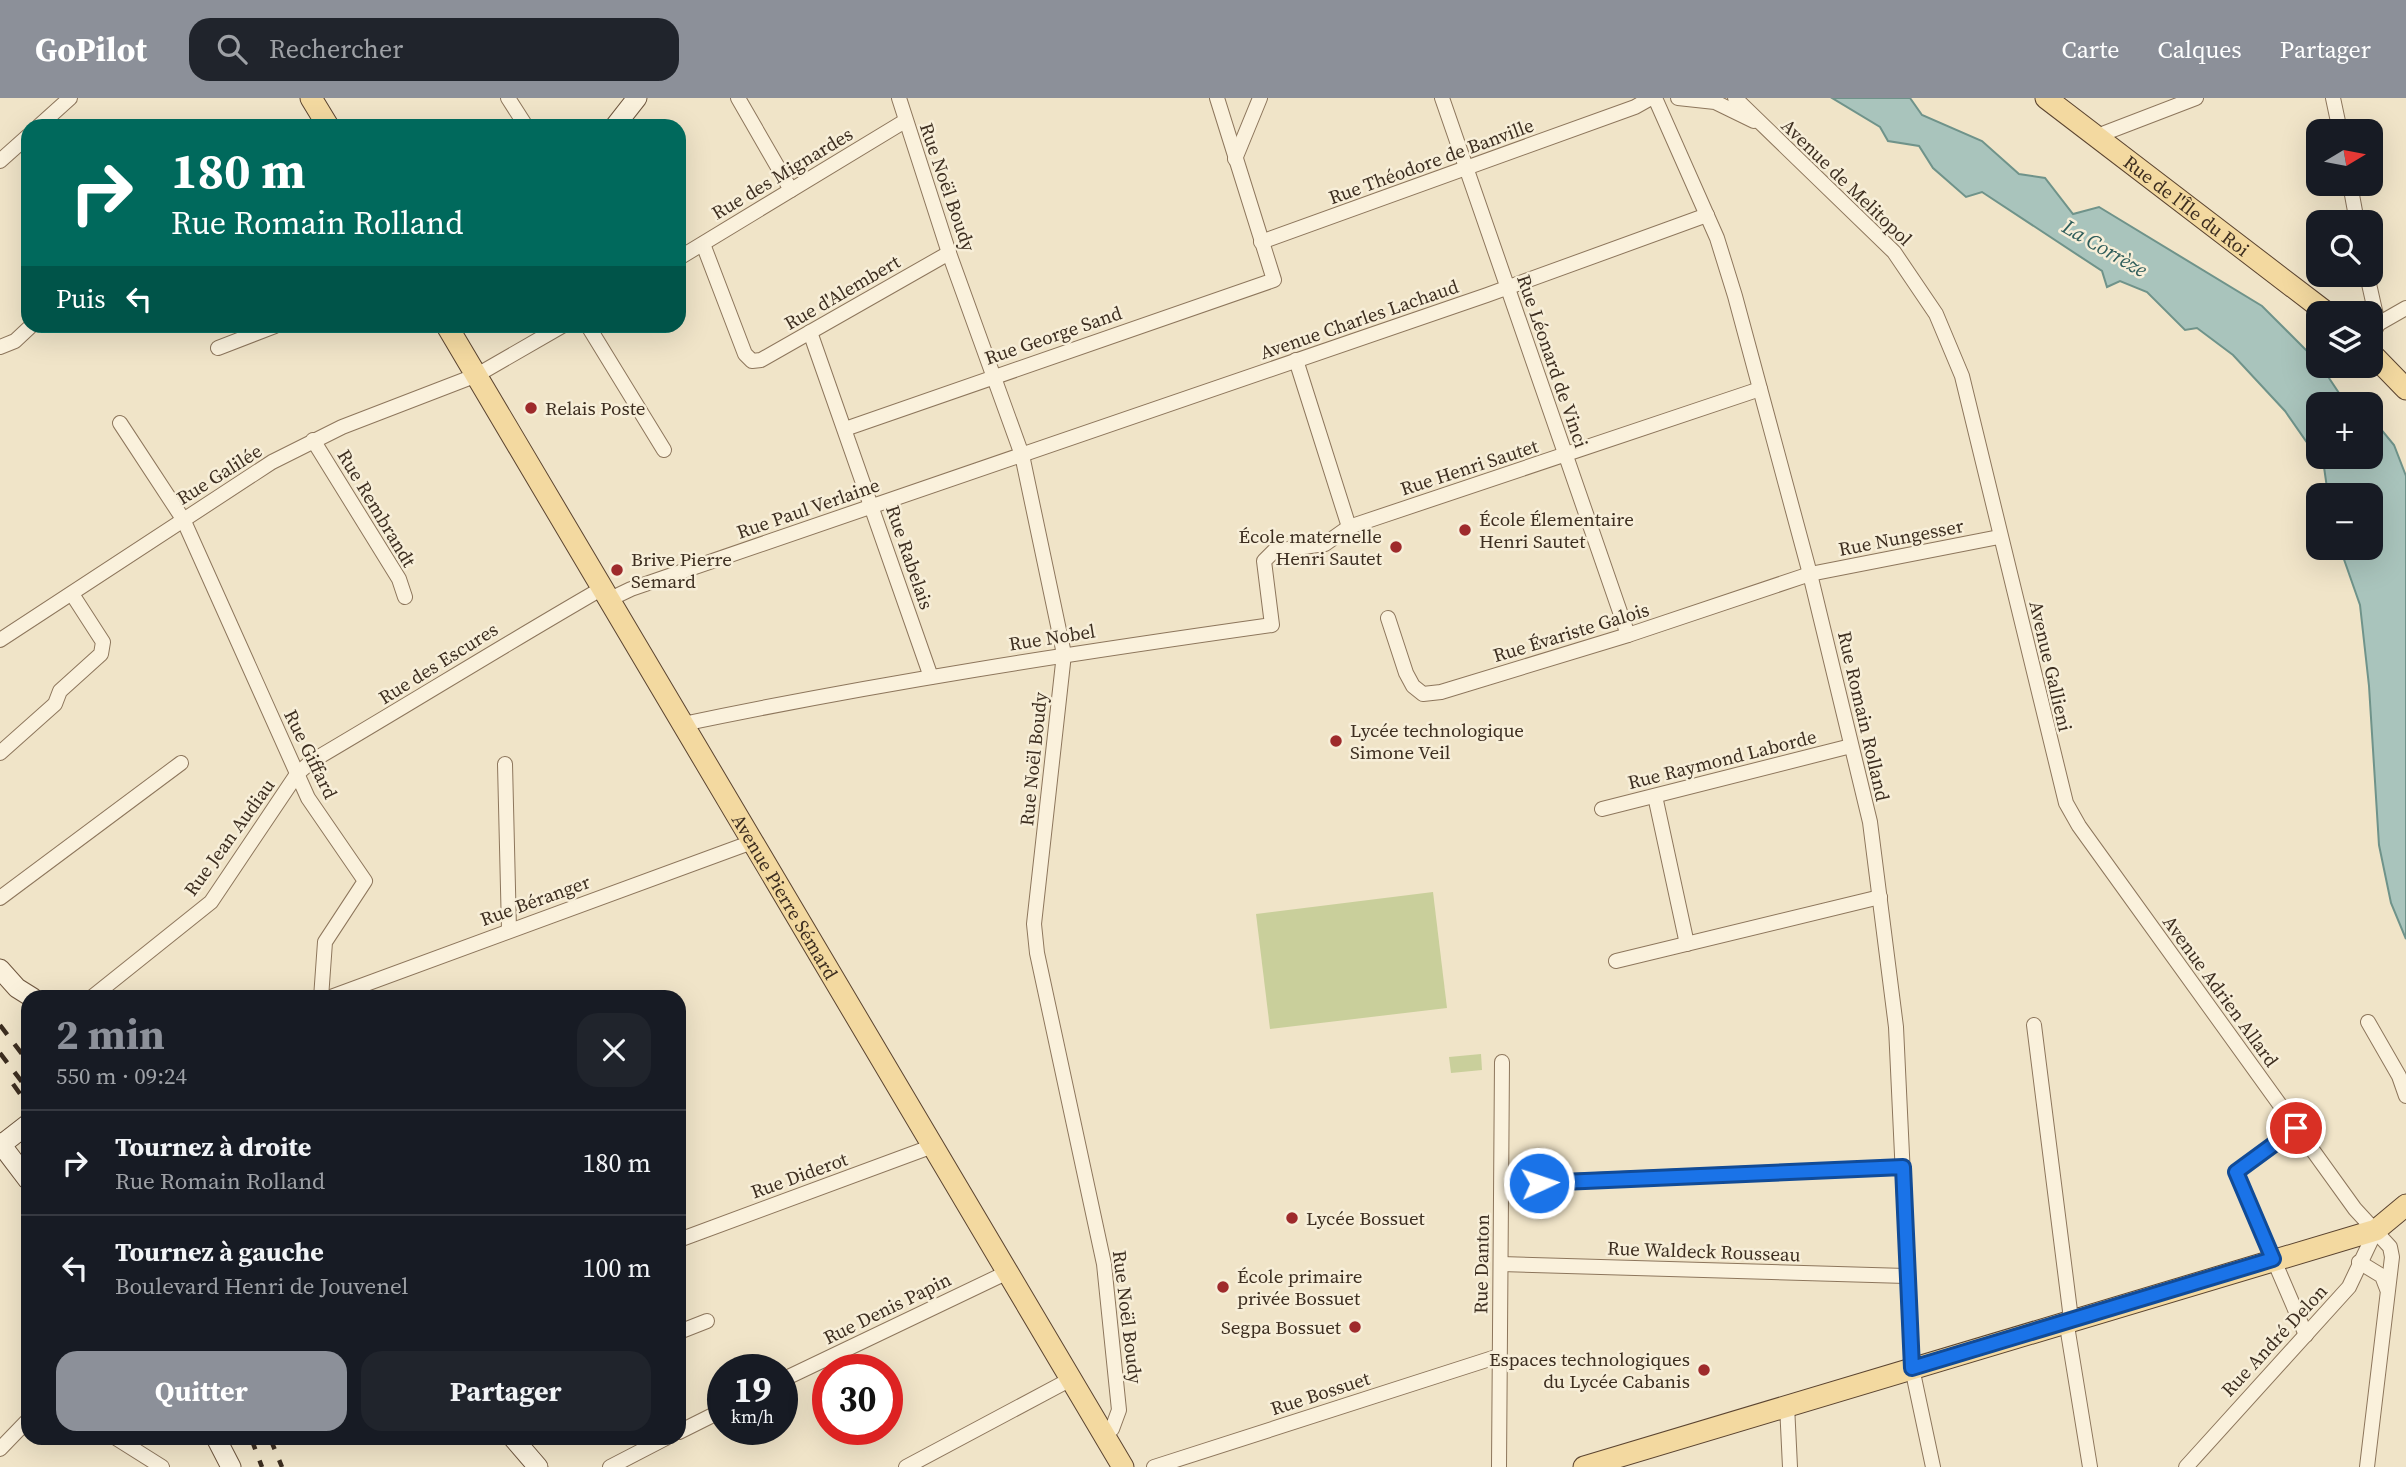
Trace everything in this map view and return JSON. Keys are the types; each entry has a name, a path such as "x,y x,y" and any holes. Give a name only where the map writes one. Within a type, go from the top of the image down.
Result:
{"main road":[{"path":"311,98 324,119"},
{"path":"621,119 638,98"},
{"name":"Rue de l'Île du Roi","path":"2046,98 2311,301"},
{"name":"Avenue Pierre Sémard","path":"451,333 604,594 755,841 1123,1467"},
{"path":"2383,365 2406,389"},
{"path":"0,969 21,990"},
{"path":"21,1129 0,1145 21,1171"},
{"path":"1584,1467 2376,1230 2406,1205"},
{"path":"220,1445 231,1467"},
{"path":"519,1445 538,1467"}],"street":[{"path":"47,119 71,98"},
{"path":"508,98 522,119"},
{"path":"737,98 791,190"},
{"name":"Rue Noël Boudy","path":"899,98 950,253 1022,455 1063,654 1034,924 1040,966 1109,1293 1118,1410 1112,1429 1103,1433"},
{"path":"1217,98 1261,242"},
{"path":"1235,159 1260,98"},
{"name":"Rue Léonard de Vinci","path":"1442,98 1628,635"},
{"name":"Rue Théodore de Banville","path":"1261,242 1468,170 1636,107 1653,98"},
{"name":"Rue Romain Rolland","path":"1653,98 1707,215 1735,296 1811,574 1870,822 1896,1027 1912,1368 1933,1467"},
{"path":"1678,98 1715,102 1761,125"},
{"name":"Avenue de Melitopol","path":"1735,98 1894,252 1936,314 1962,376 1999,537"},
{"path":"2097,136 2196,98"},
{"path":"2333,98 2337,119"},
{"name":"Rue des Mignardes","path":"686,253 905,121"},
{"path":"0,161 21,142"},
{"name":"Avenue Charles Lachaud","path":"1022,455 1507,288 1707,215"},
{"name":"Rue George Sand","path":"845,429 1274,280 1261,242"},
{"name":"Rue d'Alembert","path":"703,244 745,354 752,361 761,360 950,253"},
{"path":"2383,313 2405,308"},
{"name":"Rue Rabelais","path":"810,332 931,677"},
{"path":"0,347 15,341 24,333"},
{"path":"218,348 257,333"},
{"path":"477,375 550,333"},
{"path":"592,333 664,450"},
{"path":"1296,360 1349,527"},
{"name":"Rue Galilée","path":"3,633 72,594 272,462 313,440 477,375"},
{"name":"Rue Henri Sautet","path":"1349,527 1759,389"},
{"name":"Rue Giffard","path":"120,423 183,519 308,798 365,881 325,942 322,990"},
{"name":"Rue Rembrandt","path":"313,440 399,579 405,597"},
{"name":"Rue Paul Verlaine","path":"604,594 1022,455"},
{"name":"Rue Nobel","path":"682,724 807,698 1063,654 1272,625 1264,561 1273,551 1325,544 1349,527"},
{"name":"Rue Nungesser","path":"1811,574 1999,537"},
{"name":"Avenue Gallieni","path":"1999,537 2066,803"},
{"name":"Rue Évariste Galois","path":"1388,618 1406,673 1413,686 1423,694 1441,692 1628,635 1811,574"},
{"path":"0,753 55,704 60,691 101,654 103,642 72,594"},
{"name":"Rue des Escures","path":"297,774 312,761 500,647 604,594"},
{"name":"Rue Raymond Laborde","path":"1602,809 1851,746"},
{"path":"0,898 181,763"},
{"path":"505,764 509,930"},
{"name":"Rue Jean Audiau","path":"101,990 211,902 297,774"},
{"path":"1655,796 1687,944"},
{"name":"Avenue Adrien Allard","path":"2066,803 2079,826 2355,1209 2390,1247 2388,1290 2367,1467"},
{"name":"Rue Béranger","path":"349,990 755,841"},
{"path":"1616,961 1880,897"},
{"path":"2368,1022 2399,1076 2406,1096"},
{"path":"2034,1025 2069,1321 2091,1467"},
{"name":"Rue Danton","path":"1499,1467 1502,1062"},
{"path":"2296,1128 2236,1172 2306,1335"},
{"name":"Rue Diderot","path":"686,1237 933,1146"},
{"path":"1502,1184 1903,1167"},
{"name":"Rue André Delon","path":"2186,1467 2350,1287 2359,1262 2376,1230"},
{"path":"2359,1262 2382,1276 2388,1290"},
{"name":"Rue Waldeck Rousseau","path":"1501,1264 1906,1276"},
{"name":"Rue Denis Papin","path":"798,1372 1008,1272"},
{"path":"686,1329 707,1321"},
{"name":"Rue Bossuet","path":"1154,1467 1499,1356"},
{"path":"906,1467 1071,1379"},
{"path":"1787,1405 1783,1434 1790,1467"},
{"path":"686,1428 707,1418"},
{"path":"0,1448 21,1427"},
{"path":"127,1445 162,1467"},
{"path":"610,1467 652,1445"}],"green space":[{"path":"1433,892 1447,1008 1270,1029 1256,914"},
{"path":"1481,1054 1482,1070 1451,1073 1449,1057"}],"water":[{"name":"La Corrèze","path":"1832,98 1910,98 1922,115 1982,141 2019,174 2045,178 2073,214 2099,207 2262,306 2306,350 2306,378 2329,378 2338,392 2306,392 2306,441 2285,411 2233,355 2197,328 2185,330 2147,292 2120,281 2107,287 2102,271 1982,192 1966,197 1933,168 1919,146 1888,141 1880,127"},
{"path":"2383,432 2394,445 2406,476 2406,939 2391,903 2379,845 2369,686 2360,605 2344,560 2383,560 2383,483 2326,483 2324,469 2383,469"}],"railway":[{"path":"0,1025 21,1053"},
{"path":"0,1053 21,1081"},
{"path":"13,1084 21,1095"},
{"path":"254,1445 262,1467"},
{"path":"273,1445 282,1467"}],"place":[{"name":"Relais Poste","path":"531,408"},
{"name":"École Élementaire Henri Sautet","path":"1465,530"},
{"name":"École maternelle Henri Sautet","path":"1396,547"},
{"name":"Brive Pierre Semard","path":"617,570"},
{"name":"Lycée technologique Simone Veil","path":"1336,741"},
{"name":"Lycée Bossuet","path":"1292,1218"},
{"name":"École primaire privée Bossuet","path":"1223,1287"},
{"name":"Segpa Bossuet","path":"1355,1327"},
{"name":"Espaces technologiques du Lycée Cabanis","path":"1704,1370"}],"route":[{"path":"1539,1183 1903,1167 1912,1368 2273,1259 2236,1172 2296,1128"}]}
